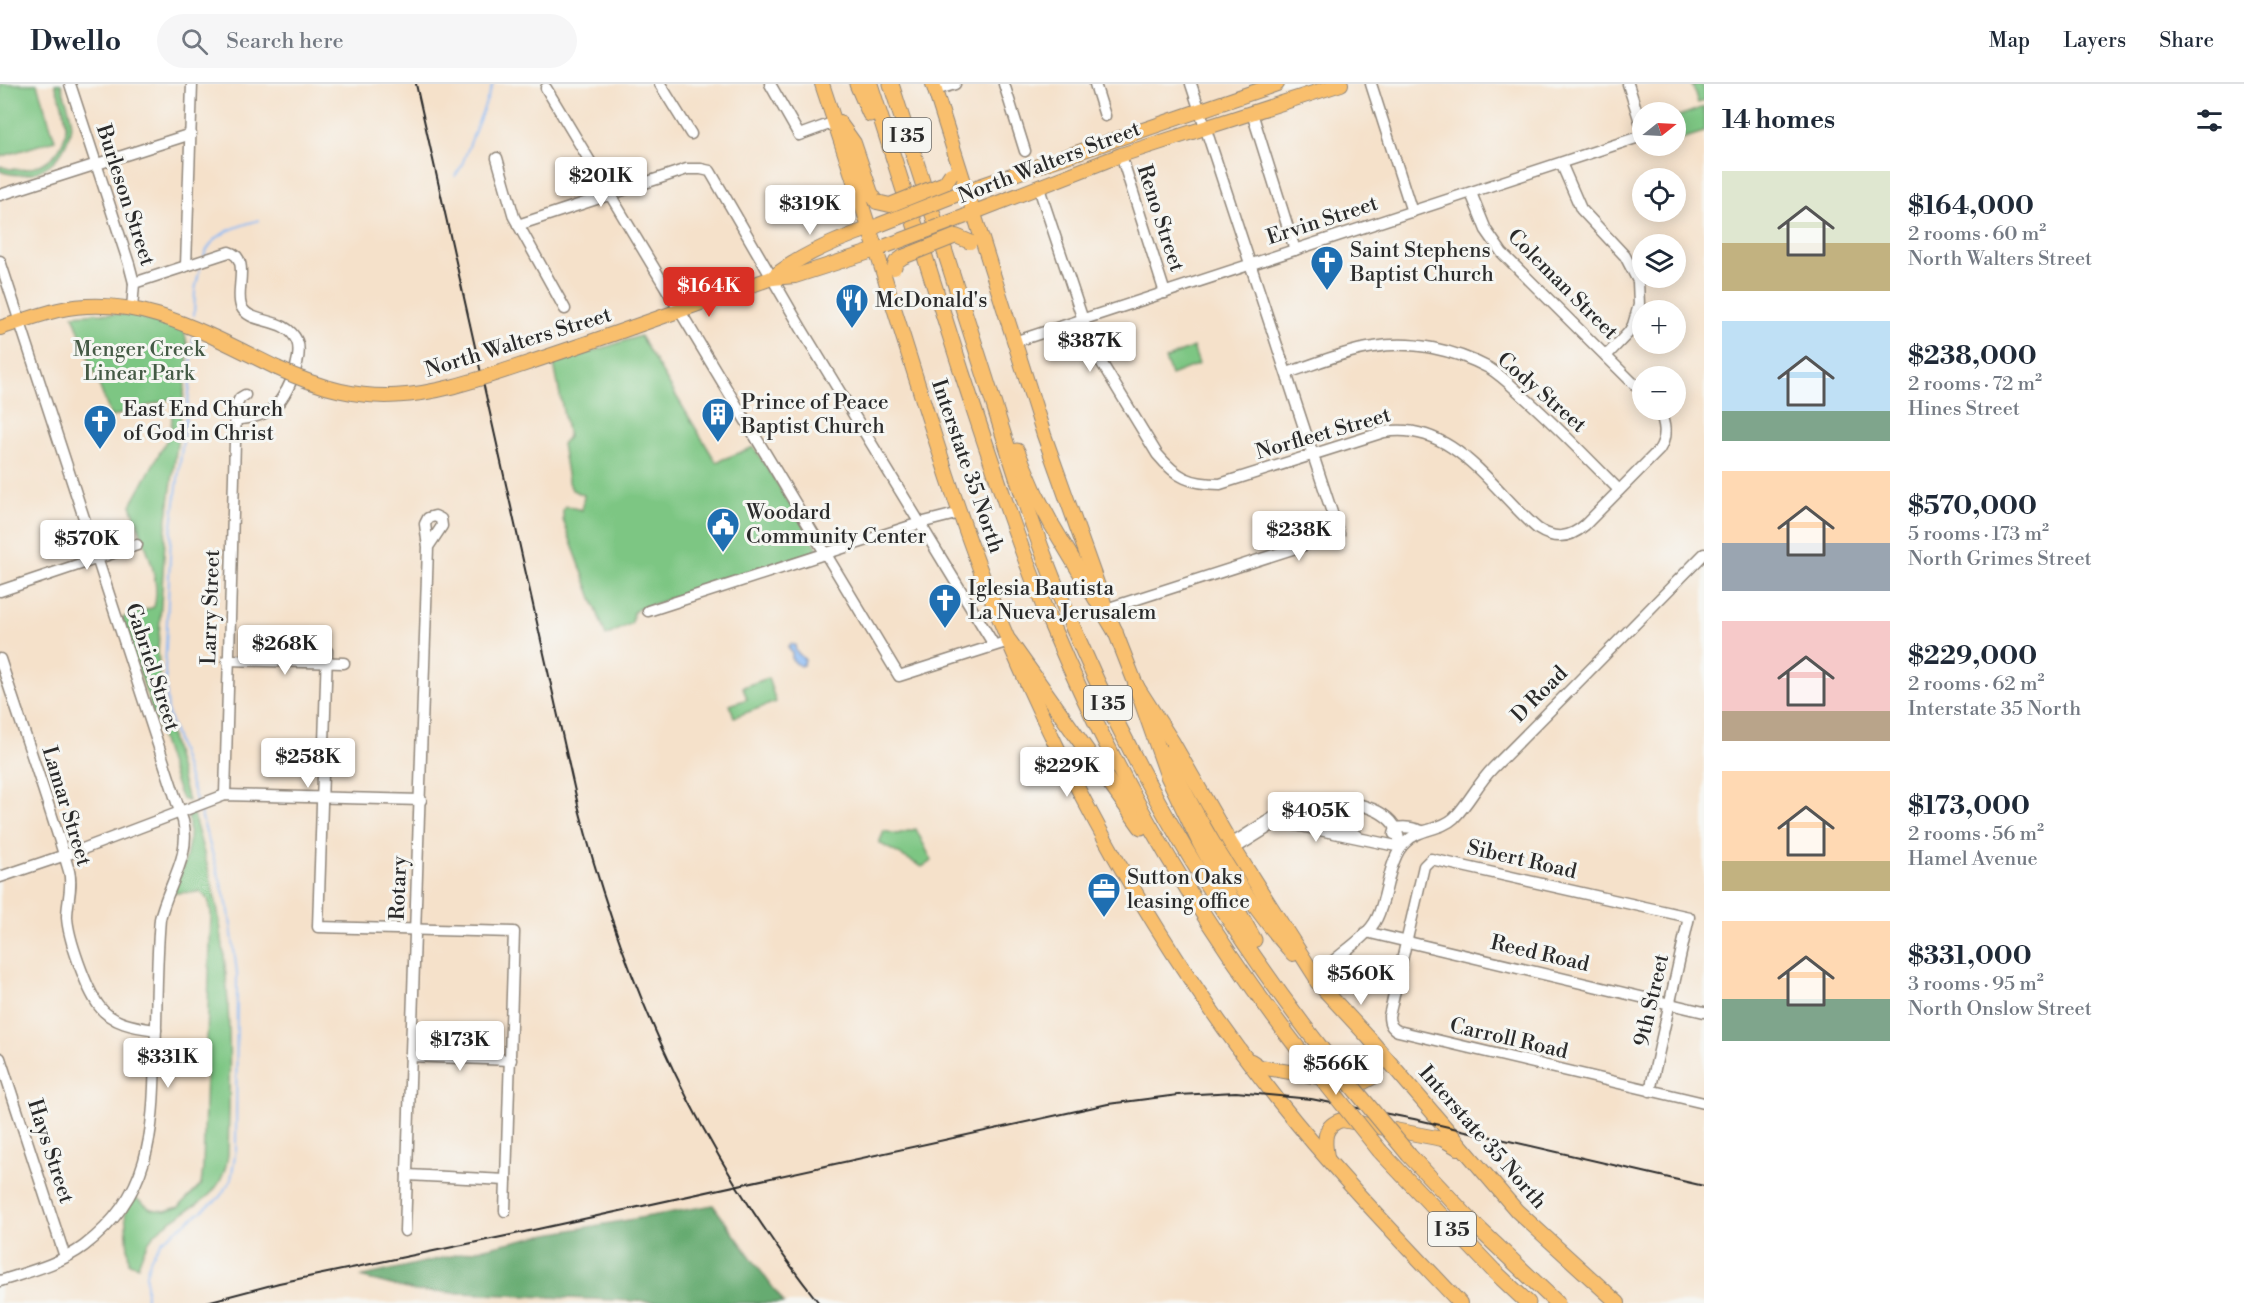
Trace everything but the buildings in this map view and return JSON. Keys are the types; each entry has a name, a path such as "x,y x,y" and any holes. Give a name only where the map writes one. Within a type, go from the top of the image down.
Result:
{"highway":[{"path":"857,84 903,190"},
{"name":"I 35","path":"870,84 1008,513 1062,648 1108,747 1158,840 1216,933 1296,1046 1380,1151 1494,1271 1528,1303"},
{"name":"I 35","path":"891,84 1026,508 1068,617 1122,732 1197,869 1309,1033 1409,1155 1476,1227 1557,1303"},
{"path":"897,84 923,186"},
{"path":"973,340 1036,495 1115,631"},
{"path":"1001,643 1132,813 1220,953 1236,974 1263,1002"},
{"path":"1136,685 1168,776 1193,828 1257,945 1309,1033"}],"main road":[{"name":"Interstate 35 North","path":"822,84 881,248 890,293 1001,643 1102,831 1157,927 1227,1033 1283,1107 1352,1187 1460,1303"},
{"name":"North Walters Street","path":"772,278 789,264 962,192 1277,84"},
{"name":"North Walters Street","path":"0,328 58,310 99,306 157,313 192,326 299,379 335,390 375,396 416,395 461,386 772,278 795,276 881,248 1120,155 1341,84"},
{"path":"934,87 948,130 962,192 990,267 1044,435 1106,609 1136,685 1172,741 1232,847 1322,987"},
{"path":"833,118 854,142 871,193 877,202 890,205 945,183 951,174 948,130"},
{"path":"890,293 896,262 903,257 956,236 970,242 990,267"},
{"name":"Interstate 35 North","path":"1136,685 1176,774 1212,839 1249,897 1283,943 1517,1211 1618,1303"},
{"path":"1247,1059 1260,1067 1360,1084 1375,1076 1379,1064 1376,1047"},
{"path":"1327,1157 1324,1144 1328,1128 1334,1122 1342,1120 1442,1139 1468,1154"}],"street":[{"name":"Burleson Street","path":"70,84 134,283"},
{"path":"190,264 192,84"},
{"path":"660,84 691,134"},
{"path":"770,84 799,135 833,118"},
{"path":"934,87 955,84"},
{"path":"1004,84 1025,151"},
{"path":"1095,84 1105,116"},
{"path":"1106,609 1339,534 1191,84"},
{"path":"1371,84 1412,212"},
{"path":"1628,84 1634,102"},
{"path":"518,225 610,195 687,170 701,168 710,171 920,523 1001,643 899,676 681,311 610,195 546,88"},
{"path":"1252,113 1295,250"},
{"path":"0,195 190,134"},
{"name":"Ervin Street","path":"1014,342 1632,139"},
{"name":"Reno Street","path":"1120,155 1165,293"},
{"path":"497,158 513,217 565,309"},
{"path":"1561,163 1581,208 1625,256 1638,281 1639,305 1633,325 1606,356"},
{"path":"1039,188 1082,320"},
{"name":"Coleman Street","path":"1470,193 1486,230 1497,248 1632,382"},
{"path":"132,309 134,283 229,252 236,255 241,267 239,299 244,311 250,316 284,326 296,338 299,356 296,369 274,407 260,416 235,420"},
{"name":"Gabriel Street","path":"0,261 98,558 185,809 185,846 160,919 151,1135 140,1174 119,1210 84,1246 38,1269 0,1281"},
{"name":"Norfleet Street","path":"1082,320 1100,362 1157,454 1169,468 1191,481 1202,484 1220,484 1384,432 1404,429 1445,441 1467,458 1527,520 1548,535 1554,537 1570,535 1577,532 1659,450 1665,437 1663,420"},
{"name":"Cody Street","path":"1287,373 1372,347 1407,345 1452,353 1489,368 1498,375 1537,408 1619,490"},
{"name":"Larry Street","path":"225,795 235,420 236,406 240,398 245,395"},
{"path":"648,611 920,523 960,513"},
{"path":"0,591 137,545"},
{"name":"Rotary","path":"405,1231 429,547"},
{"name":"D Road","path":"1422,831 1435,828 1452,819 1487,774 1704,554"},
{"path":"327,651 318,927 514,932 505,1211"},
{"name":"Lamar Street","path":"0,659 64,856 70,881 67,912 69,927 92,996 102,1010 115,1020 131,1026 156,1030"},
{"path":"228,660 344,663"},
{"path":"0,877 64,856 225,795 421,800"},
{"path":"1232,847 1286,810 1302,803 1322,800 1370,807 1393,823 1396,828 1394,861 1377,920 1332,962"},
{"path":"1232,847 1277,822 1291,816 1301,815 1342,824 1360,838 1396,846 1422,831"},
{"path":"1396,828 1409,827 1422,831"},
{"name":"Sibert Road","path":"1406,942 1424,866 1431,859 1689,917"},
{"name":"9th Street","path":"1650,1091 1689,917"},
{"name":"Reed Road","path":"1366,932 1704,1012"},
{"name":"Carroll Road","path":"1406,942 1389,1016 1389,1023 1394,1029 1704,1103"},
{"path":"410,1056 511,1060"},
{"name":"Hays Street","path":"0,1058 65,1257"},
{"path":"407,1175 507,1180"}],"green space":[{"path":"0,84 37,84 55,140 0,157"},
{"path":"55,84 61,84 71,120 65,146 58,157 38,171 13,174 0,171 0,166 11,169 34,167 44,163 60,148 64,138 66,120"},
{"path":"1692,84 1701,84 1704,87 1704,101 1698,103"},
{"path":"1704,107 1704,132 1686,138 1686,113"},
{"name":"Menger Creek Linear Park","path":"98,313 132,315 184,330 188,348 166,525 158,651 162,703 188,801 182,799 178,790 122,618 154,607 156,595 153,569 131,505 171,432 173,398 111,417 73,315"},
{"path":"640,336 716,462 754,447 817,550 813,554 638,609 633,613 632,623 606,636 563,520 563,510 566,506 582,510 584,495 572,490 568,480 562,444 568,437 554,364"},
{"path":"1193,347 1199,364 1171,375 1165,359"},
{"path":"768,678 776,702 734,717 730,705 747,699 743,687"},
{"path":"192,811 214,891 223,948 229,1036 228,1155 225,1171 211,1193 155,1234 146,1246 138,1266 129,1263 125,1211 134,1197 151,1209 165,1211 179,1207 201,1185 211,913 208,899 200,892 172,893 186,856 189,837 188,817"},
{"path":"916,829 932,861 922,867 879,843 884,831 897,834"},
{"path":"713,1205 784,1303 678,1303 415,1291 360,1277 537,1236"}],"water":[{"path":"791,644 795,645 796,651 805,660 803,665 800,666 792,660 792,653 788,647"}],"waterway":[{"path":"455,176 461,167 493,84"},
{"path":"204,256 219,236 234,228 259,220"},
{"path":"194,315 195,290 201,264"},
{"path":"193,337 190,385 171,533 165,669 168,713 197,803"},
{"path":"146,1303 146,1274 151,1257 163,1240 219,1198 231,1180 236,1149 237,973 229,911 199,808"}],"railway":[{"path":"416,84 578,805 619,939 672,1067 704,1129 739,1189 777,1247 819,1303"},
{"path":"203,1303 279,1283 506,1236 1108,1104 1178,1095 1236,1092 1311,1099 1414,1119 1704,1186"}],"place":[{"name":"Saint Stephens Baptist Church","path":"1327,291"},
{"name":"McDonald's","path":"852,329"},
{"name":"Prince of Peace Baptist Church","path":"718,443"},
{"name":"East End Church of God in Christ","path":"100,450"},
{"name":"Woodard Community Center","path":"723,553"},
{"name":"Iglesia Bautista La Nueva Jerusalem","path":"945,629"},
{"name":"Sutton Oaks leasing office","path":"1104,918"}]}
